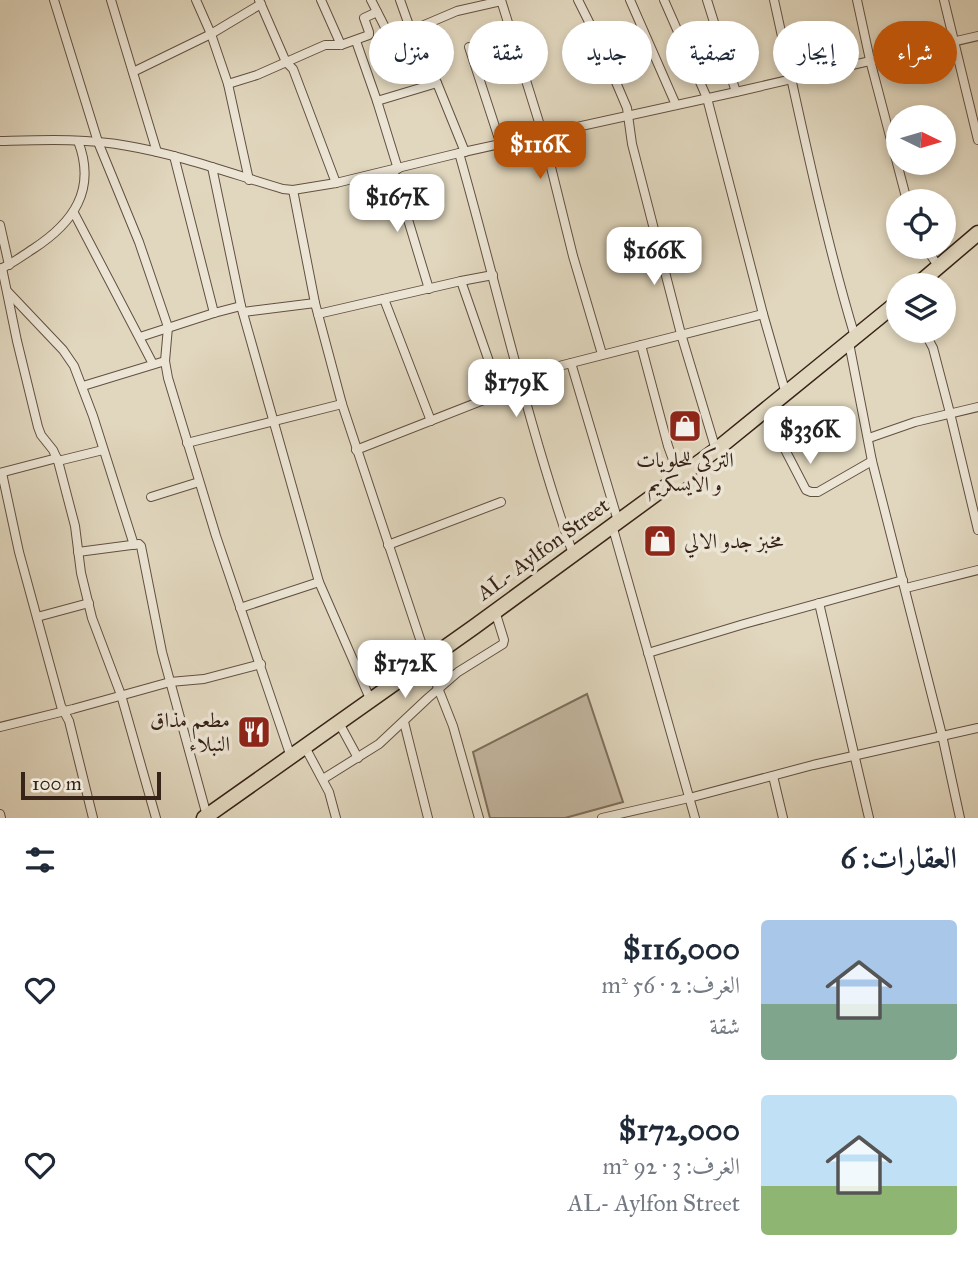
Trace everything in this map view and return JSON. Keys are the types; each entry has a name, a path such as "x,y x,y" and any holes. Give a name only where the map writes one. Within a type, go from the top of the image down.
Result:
{"highway":[{"path":"932,273 978,233"},
{"name":"AL- Aylfon Street","path":"209,816 716,450 886,312"}],"street":[{"path":"54,0 98,142 139,242 168,327 165,361 168,378 199,482 291,757"},
{"path":"111,0 157,152"},
{"path":"196,0 228,84 249,180"},
{"path":"321,0 341,45"},
{"path":"371,0 381,21"},
{"path":"401,0 408,21"},
{"path":"434,21 457,11 501,0 543,135 573,256 602,354"},
{"path":"578,0 622,95 681,334 716,450"},
{"path":"630,0 676,105"},
{"path":"664,0 708,98 762,314 786,394"},
{"path":"707,0 736,92"},
{"path":"774,0 778,21"},
{"path":"857,0 904,189"},
{"path":"944,0 949,21"},
{"path":"133,72 211,34 261,1 286,62 293,69 336,183"},
{"path":"228,84 257,75 325,46 341,45 369,35 364,18 377,12"},
{"path":"957,40 978,36"},
{"path":"356,41 377,101 429,289"},
{"path":"957,53 978,140"},
{"path":"859,63 873,59"},
{"path":"0,141 78,141 127,145 293,190 336,183 462,152 773,83"},
{"path":"377,101 434,84"},
{"path":"437,84 462,152 521,380 573,554"},
{"path":"481,84 501,145"},
{"path":"791,84 852,340 872,461 905,584 960,818"},
{"path":"3,267 51,236 74,213 84,174 83,156 78,141"},
{"path":"174,156 214,313"},
{"path":"212,167 242,309 319,582 371,701"},
{"path":"293,190 315,303 342,404 427,660 453,726 479,818"},
{"path":"74,213 153,364"},
{"path":"0,225 7,291 38,427 57,460 75,526 92,618 121,695 156,818"},
{"path":"933,259 939,267"},
{"path":"318,314 493,275"},
{"path":"461,281 500,393"},
{"path":"7,291 67,355 74,366 83,386 134,545"},
{"path":"384,299 431,421"},
{"path":"140,337 214,313 315,303"},
{"path":"356,450 500,393 521,380 571,363 762,314"},
{"path":"930,343 978,530"},
{"path":"641,345 668,446 679,476"},
{"path":"83,386 165,361"},
{"path":"571,363 695,818"},
{"path":"187,443 342,404"},
{"path":"869,438 892,429 978,407"},
{"path":"765,411 806,490 818,492 872,461"},
{"path":"93,818 69,722 19,552 1,473 103,450"},
{"path":"150,497 199,482"},
{"path":"388,545 501,502"},
{"path":"78,552 140,544 142,547 162,652 209,816"},
{"path":"648,653 819,604 978,570"},
{"path":"240,608 319,582"},
{"path":"37,617 89,603"},
{"path":"819,604 869,818"},
{"path":"323,779 379,744 458,672 504,642 495,611"},
{"path":"0,727 170,682 204,680 261,664"},
{"path":"404,722 428,818"},
{"path":"339,723 358,758"},
{"path":"601,818 978,728"},
{"path":"305,747 329,792 336,818"},
{"path":"773,776 783,818"}],"shaded area":[{"path":"587,694 623,802 565,818 490,818 473,752"}],"place":[{"name":"التركي للحلويات و الايسكريم","path":"685,426"},
{"name":"مخبز جدو الالي","path":"660,541"},
{"name":"مطعم مذاق النبلاء","path":"254,732"}]}
